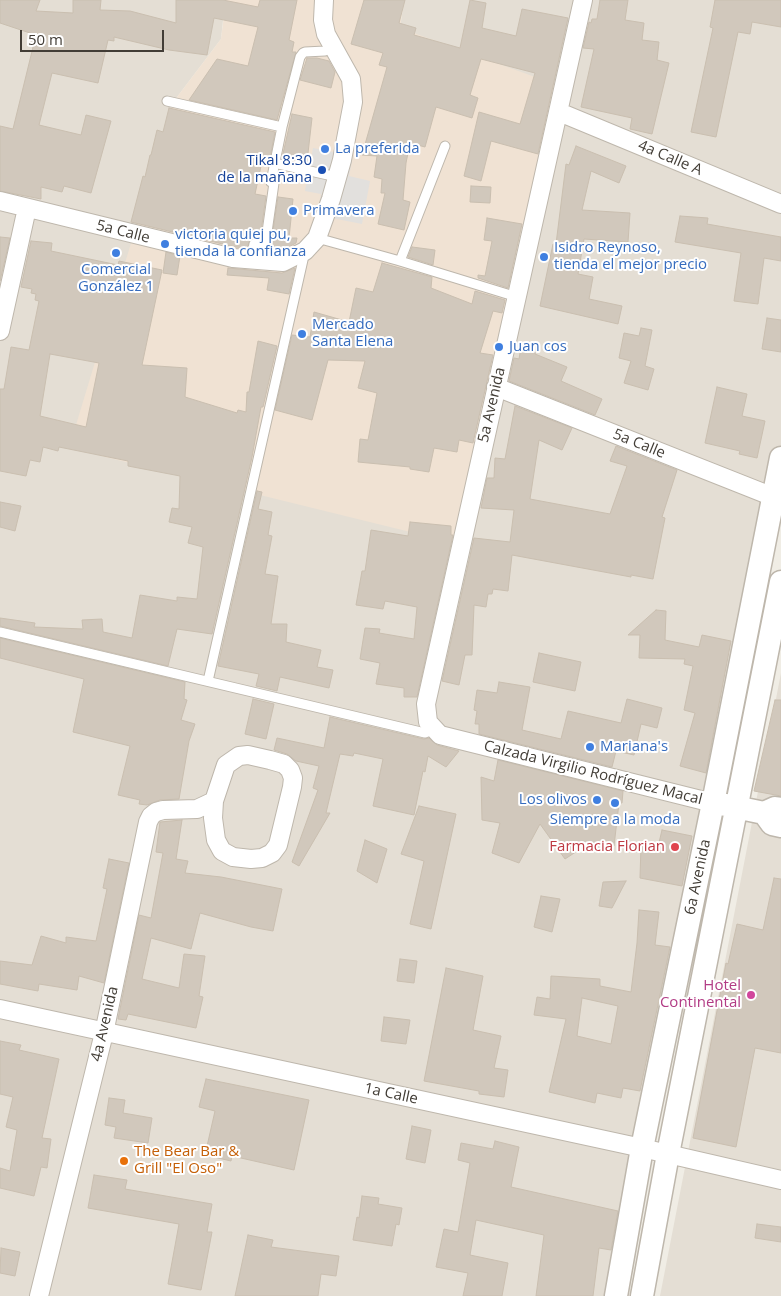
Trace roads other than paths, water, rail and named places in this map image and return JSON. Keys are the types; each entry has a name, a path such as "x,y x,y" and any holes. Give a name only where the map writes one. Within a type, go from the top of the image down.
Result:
{"street":[{"path":"305,251 317,238 337,177 353,102 351,79 326,34 323,20 324,0"},
{"name":"5a Avenida","path":"432,726 426,704 583,0"},
{"name":"4a Calle A","path":"559,112 781,204"},
{"name":"5a Calle","path":"0,201 233,258 283,262 305,251"},
{"path":"0,330 27,208"},
{"name":"5a Calle","path":"496,387 777,499"},
{"name":"6a Avenida","path":"616,1296 642,1148 777,499 781,458"},
{"name":"6a Avenida","path":"642,1296 668,1154 781,582"},
{"name":"Calzada Virgilio Rodríguez Macal","path":"432,726 440,735 713,803 775,816"},
{"path":"239,756 270,760 284,764 290,770 292,787 278,845 272,853 262,858 233,857 222,851 216,840 213,818 214,801 226,765 239,756"},
{"name":"4a Avenida","path":"39,1296 104,1033 150,816 156,812 197,809 214,801"},
{"name":"1a Calle","path":"0,1009 642,1148 781,1180"}],"lane":[{"path":"251,259 254,244 265,246 274,183 271,182 274,164 282,126 302,53 325,51 333,47"},
{"path":"167,101 282,126"},
{"path":"400,261 445,146"},
{"path":"274,164 337,177"},
{"path":"317,238 400,261 516,297"},
{"path":"208,681 305,251"},
{"path":"0,632 425,733 432,726"}],"place":[{"name":"La preferida","path":"325,149"},
{"name":"Tikal 8:30 de la mañana","path":"322,170"},
{"name":"Primavera","path":"293,211"},
{"name":"victoria quiej pu, tienda la confianza","path":"165,244"},
{"name":"Comercial González 1","path":"116,253"},
{"name":"Isidro Reynoso, tienda el mejor precio","path":"544,257"},
{"name":"Mercado Santa Elena","path":"302,334"},
{"name":"Juan cos","path":"499,347"},
{"name":"Mariana's","path":"590,747"},
{"name":"Los olivos","path":"597,800"},
{"name":"Siempre a la moda","path":"615,803"},
{"name":"Farmacia Florian","path":"675,847"},
{"name":"Hotel Continental","path":"751,995"},
{"name":"The Bear Bar & Grill \"El Oso\"","path":"124,1161"}]}
